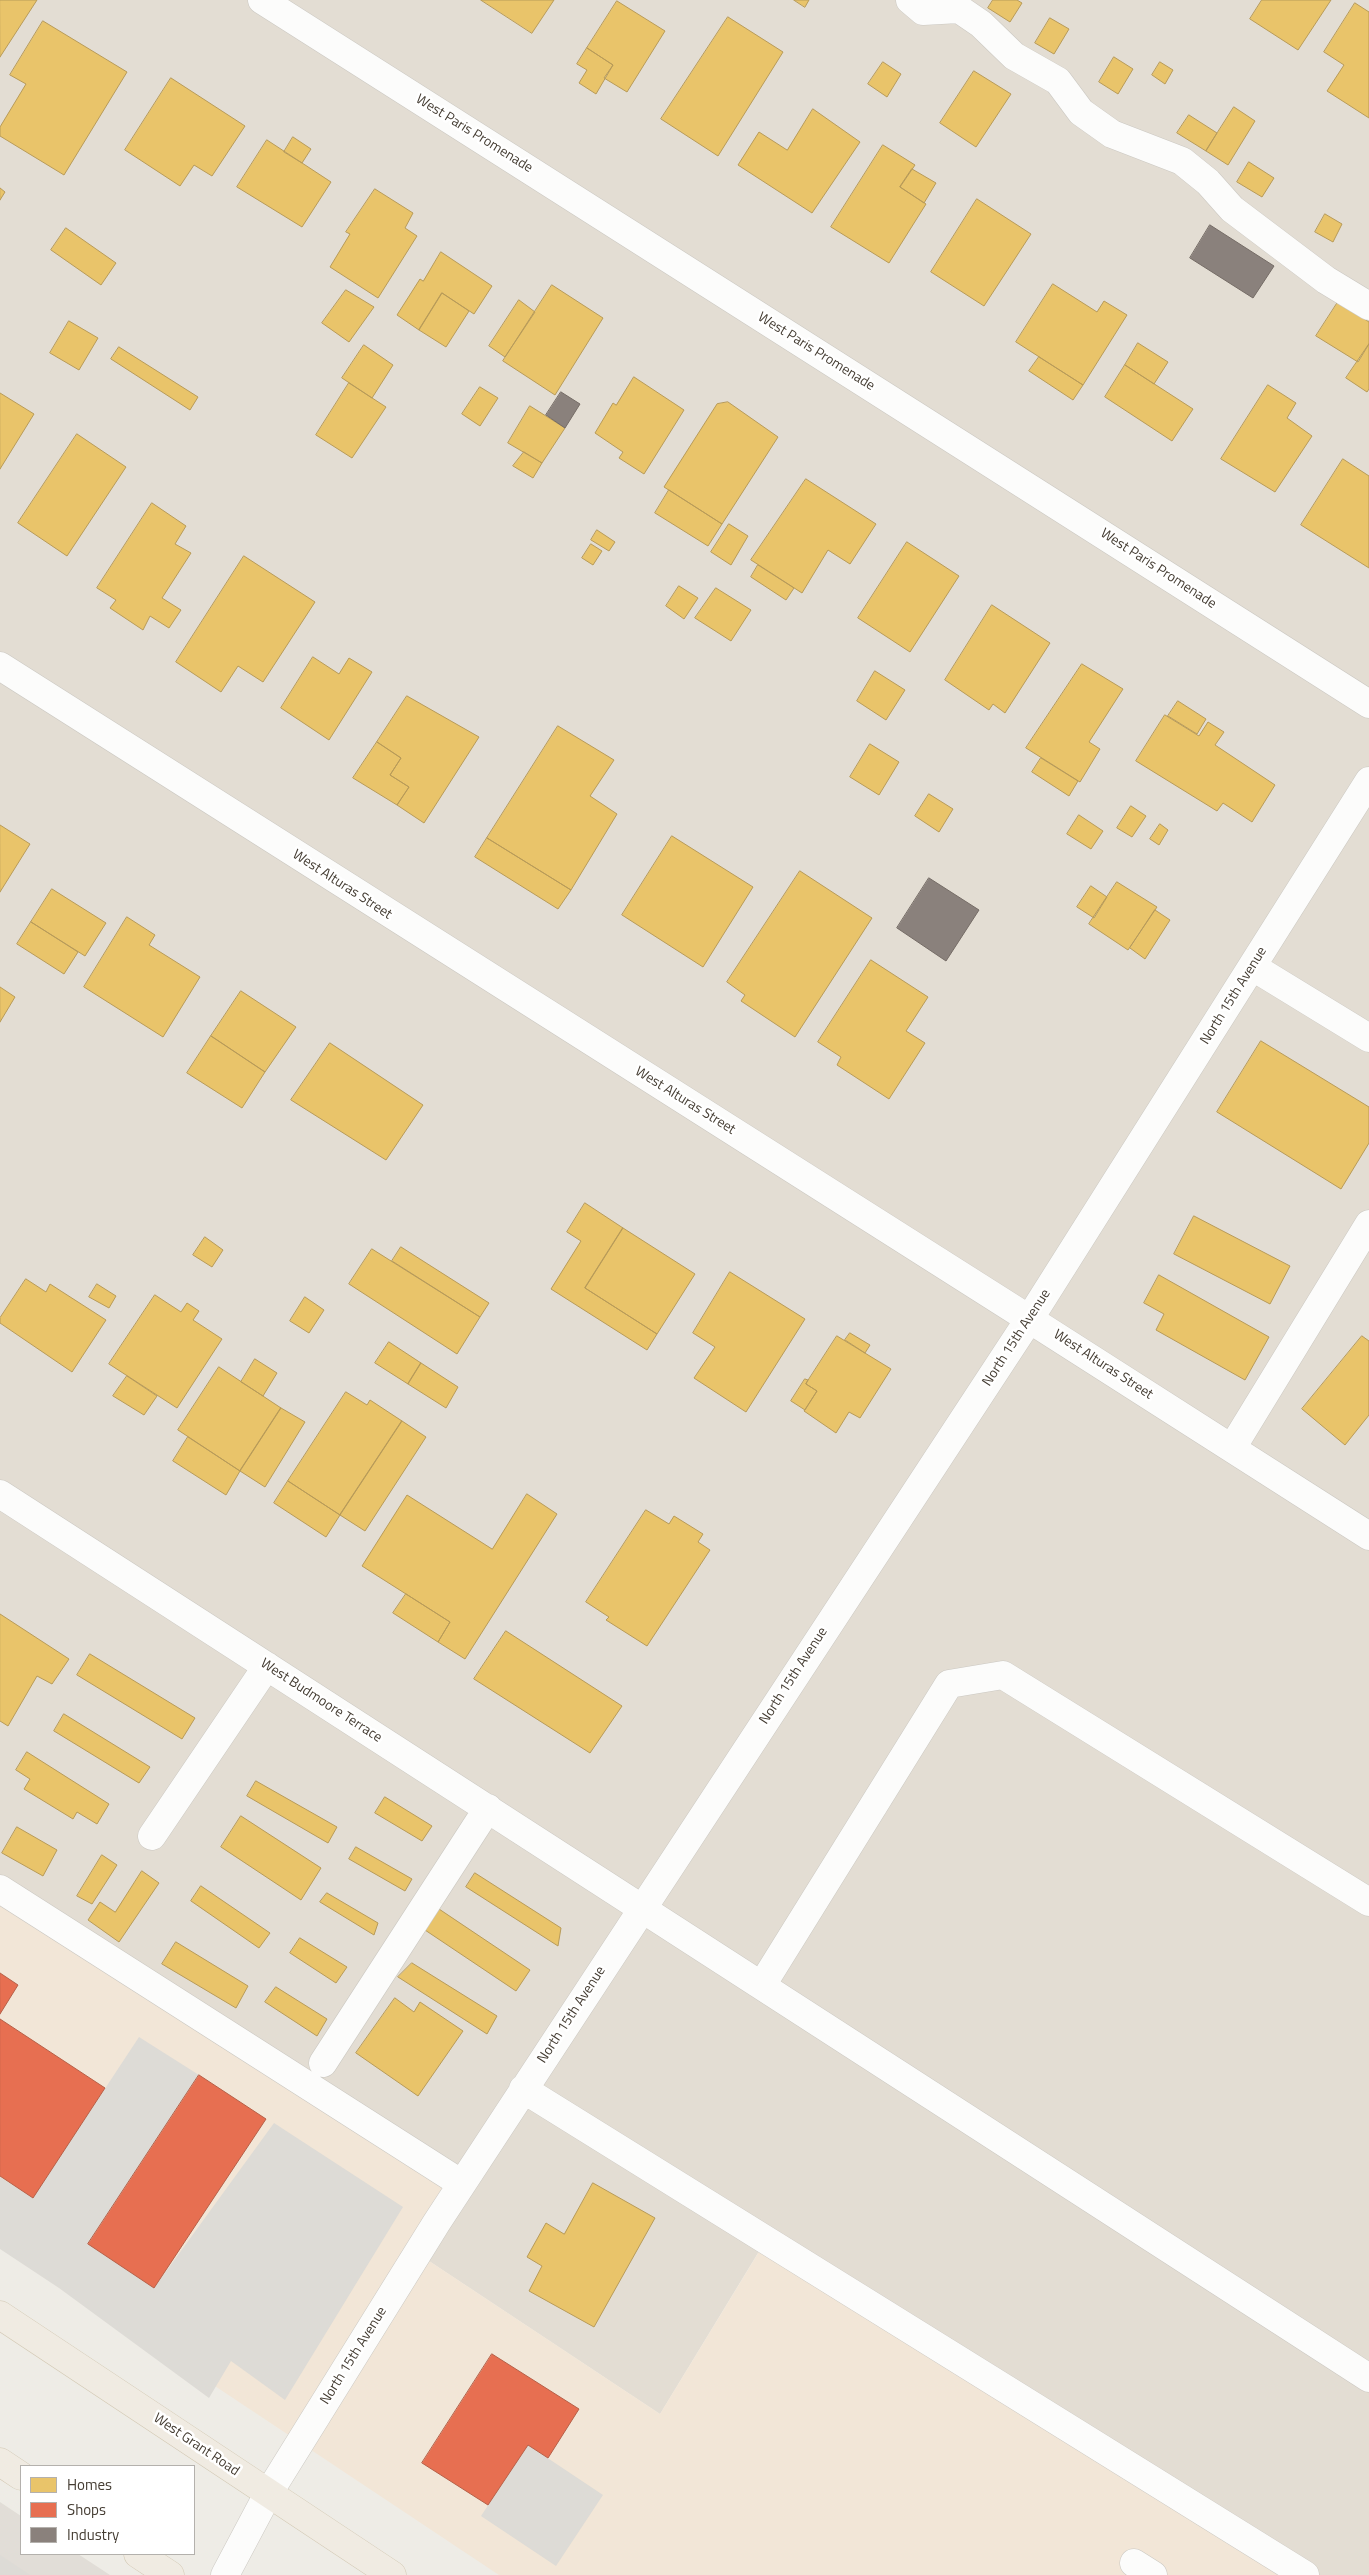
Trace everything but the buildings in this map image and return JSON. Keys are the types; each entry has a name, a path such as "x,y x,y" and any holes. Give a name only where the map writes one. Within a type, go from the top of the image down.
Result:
{"main road":[{"name":"West Grant Road","path":"0,2315 392,2575"},
{"path":"0,2462 20,2475"},
{"path":"140,2555 170,2575"}],"street":[{"name":"West Paris Promenade","path":"262,0 1369,704"},
{"path":"910,0 922,12 959,9 981,24 1014,56 1058,81 1081,112 1112,134 1182,161 1208,182 1232,210 1326,280 1369,306"},
{"name":"West Alturas Street","path":"0,666 468,965 1030,1318 1369,1536"},
{"name":"North 15th Avenue","path":"225,2575 268,2494 462,2184 1030,1318 1369,781"},
{"path":"1252,966 1369,1038"},
{"path":"1232,1448 1369,1224"},
{"name":"West Budmoore Terrace","path":"0,1494 1369,2378"},
{"path":"152,1836 267,1666"},
{"path":"762,1985 949,1684 1003,1674 1369,1902"},
{"path":"323,2063 488,1808"},
{"path":"0,1889 462,2184"},
{"path":"523,2089 1305,2575"}],"shaded area":[{"path":"0,0 1369,0 1369,2575 1285,2575 764,2243 660,2414 417,2253 0,1900"},
{"path":"0,1900 454,2195 417,2253 660,2414 765,2242 1285,2575 499,2575 0,2243"},
{"path":"139,2037 199,2075 88,2244 154,2288 274,2123 403,2207 285,2400 231,2361 209,2398 59,2288 0,2249 0,2177 33,2198"},
{"path":"528,2445 603,2495 556,2566 481,2516"},
{"path":"0,2502 20,2515 20,2555 80,2555 110,2575 0,2575"},
{"path":"0,2555 30,2575 0,2575"}]}
